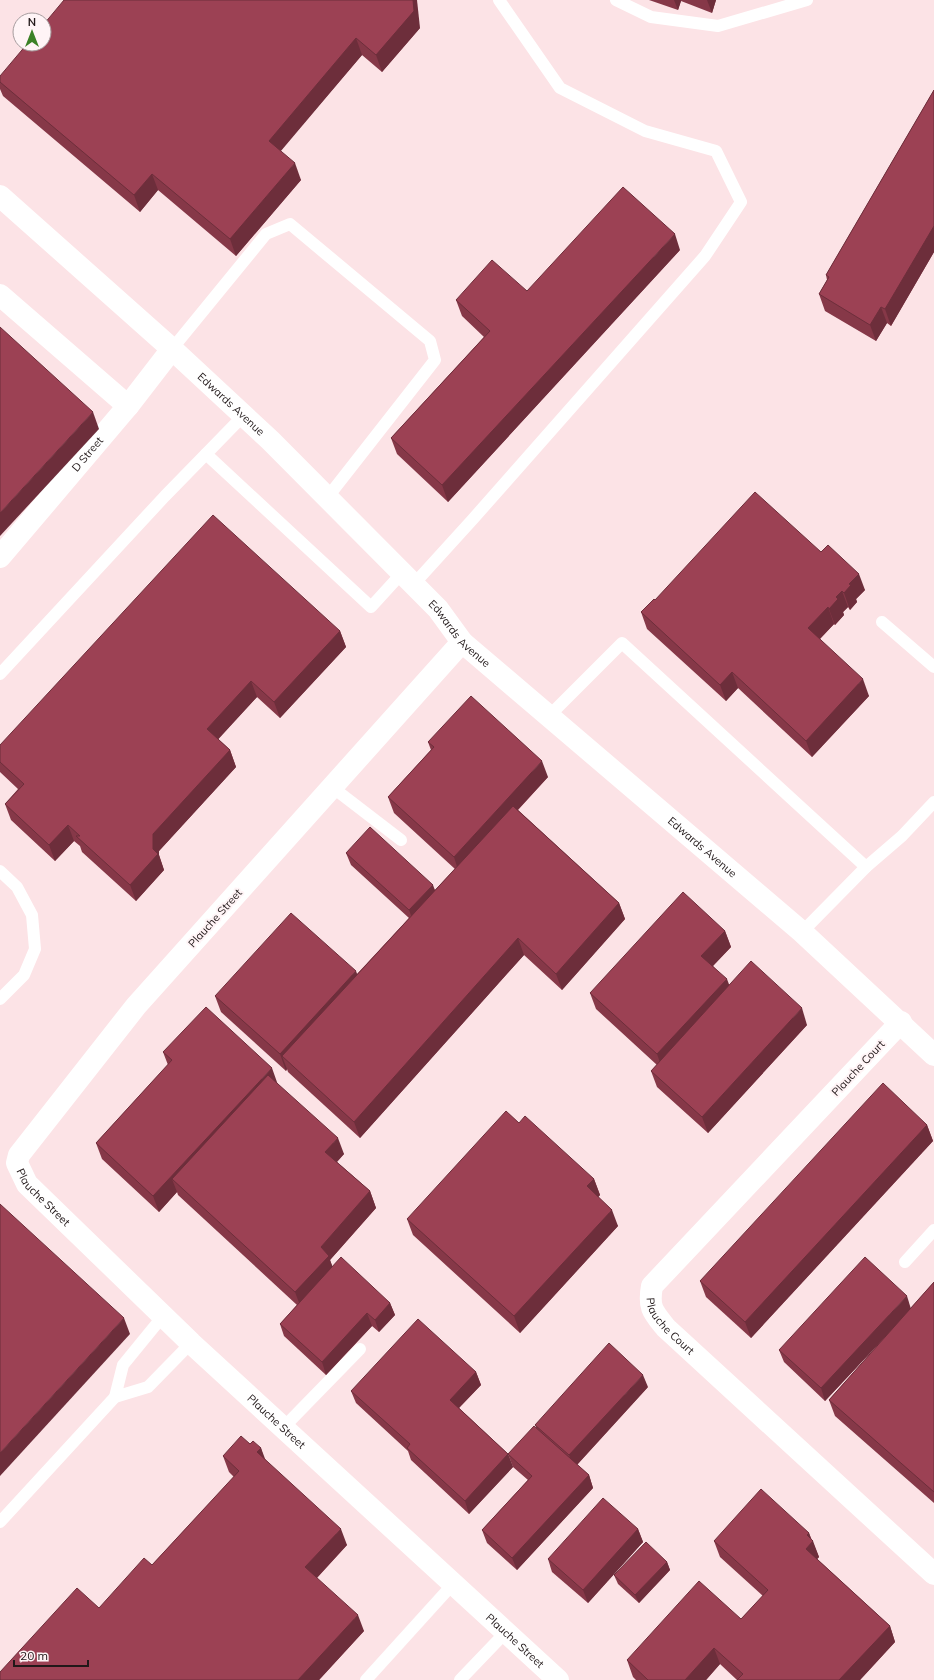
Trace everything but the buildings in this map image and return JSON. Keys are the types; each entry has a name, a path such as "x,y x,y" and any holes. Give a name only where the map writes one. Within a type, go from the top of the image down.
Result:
{"street":[{"name":"Edwards Avenue","path":"0,196 172,348 244,416 438,609 462,642 802,932 933,1051"},
{"path":"0,296 128,406"},
{"name":"D Street","path":"0,557 128,406 172,348"},
{"name":"Plauche Street","path":"462,642 136,1006 19,1155 17,1163 27,1184 191,1343 558,1680"},
{"name":"Plauche Court","path":"901,1022 652,1286 650,1300 652,1311 666,1328 934,1574"}],"lane":[{"path":"206,454 371,607 408,579 473,519 705,256 741,202 716,151 645,131 560,88 499,0"},
{"path":"616,0 651,17 718,26 807,0"},
{"path":"172,348 266,234 290,224 430,341 436,360 328,498"},
{"path":"0,674 165,496 244,416"},
{"path":"882,622 934,667"},
{"path":"549,716 622,643 866,867"},
{"path":"332,787 401,840"},
{"path":"802,932 866,867 902,836 934,802"},
{"path":"0,871 17,887 32,915 35,949 24,975 0,999"},
{"path":"906,1262 934,1230"},
{"path":"0,1522 115,1397 123,1365 163,1316"},
{"path":"115,1397 148,1387 191,1343"},
{"path":"284,1428 360,1349"},
{"path":"366,1680 453,1584"},
{"path":"460,1680 506,1632"}]}
